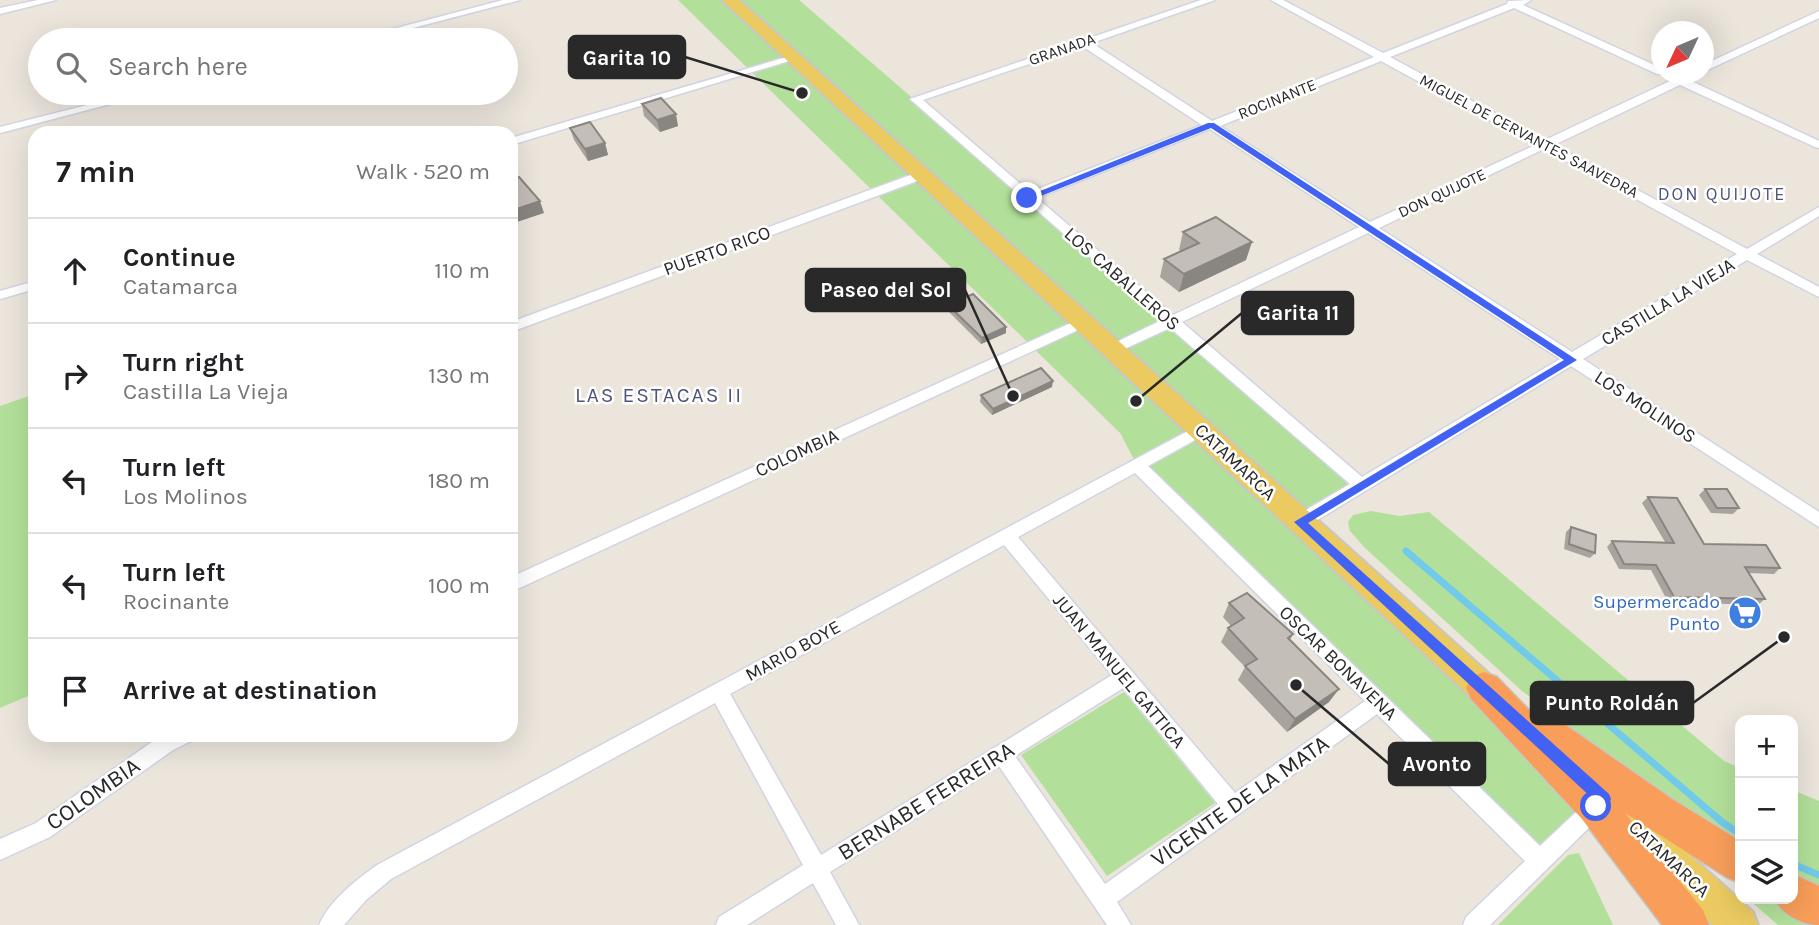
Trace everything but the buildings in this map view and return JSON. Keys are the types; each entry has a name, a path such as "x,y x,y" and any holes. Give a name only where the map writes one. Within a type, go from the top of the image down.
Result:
{"highway":[{"path":"1484,688 1600,803 1688,925"},
{"path":"1484,688 1658,813 1735,860"},
{"path":"1798,897 1819,908"}],"main road":[{"name":"CATAMARCA","path":"730,0 924,174 1300,522 1484,688"},
{"name":"CATAMARCA","path":"1600,803 1740,925"}],"street":[{"path":"0,11 51,0"},
{"path":"404,28 516,0"},
{"name":"GRANADA","path":"915,99 1210,0"},
{"name":"MIGUEL DE CERVANTES SAAVEDRA","path":"1276,0 1819,293"},
{"path":"1515,1 1651,67"},
{"name":"ROCINANTE","path":"1027,198 1382,57 1515,1"},
{"path":"1714,64 1819,14"},
{"name":"LOS MOLINOS","path":"1083,42 1819,520"},
{"path":"518,140 794,58"},
{"name":"DON QUIJOTE","path":"1114,349 1672,84"},
{"path":"1689,84 1819,145"},
{"name":"LOS CABALLEROS","path":"915,99 1362,485"},
{"path":"0,130 99,105"},
{"name":"PUERTO RICO","path":"518,324 924,174"},
{"name":"CASTILLA LA VIEJA","path":"1300,522 1819,211"},
{"path":"0,295 28,287"},
{"name":"COLOMBIA","path":"518,582 1084,322"},
{"name":"MARIO BOYE","path":"330,925 358,892 384,872 1201,430"},
{"name":"OSCAR BONAVENA","path":"1136,465 1540,861"},
{"name":"JUAN MANUEL GATTICA","path":"1006,535 1233,806"},
{"name":"BERNABE FERREIRA","path":"727,925 1125,677"},
{"path":"718,691 848,925"},
{"name":"VICENTE DE LA MATA","path":"1102,899 1379,702"},
{"name":"COLOMBIA","path":"0,850 43,830 168,742"},
{"path":"1002,754 1120,925"},
{"path":"1474,925 1600,803"}],"green space":[{"path":"678,0 799,0 1361,485 1300,522 1596,806 1540,861 1137,465 1120,433"},
{"path":"28,396 28,696 0,708 0,406"},
{"path":"1371,511 1400,516 1429,512 1724,761 1735,766 1735,846 1522,691 1365,548 1350,531 1348,522 1353,515"},
{"path":"1124,692 1215,803 1107,876 1021,755"},
{"path":"1798,792 1819,801 1819,898 1798,888"},
{"path":"1579,853 1613,925 1498,925 1568,855"},
{"path":"1754,904 1787,904 1804,912 1819,925 1778,925"}],"waterway":[{"path":"1406,551 1735,831"},
{"path":"1798,866 1819,875"}],"place":[{"name":"Garita 10","path":"802,93"},
{"name":"Paseo del Sol","path":"1013,396"},
{"name":"Garita 11","path":"1136,401"},
{"name":"Supermercado Punto","path":"1745,613"},
{"name":"Punto Roldán","path":"1784,637"},
{"name":"Avonto","path":"1296,685"}],"district":[{"name":"DON QUIJOTE","path":"1722,194"},
{"name":"LAS ESTACAS II","path":"659,395"}],"route":[{"path":"1027,198 1211,125 1572,360 1300,522 1604,799 1596,806"}]}
